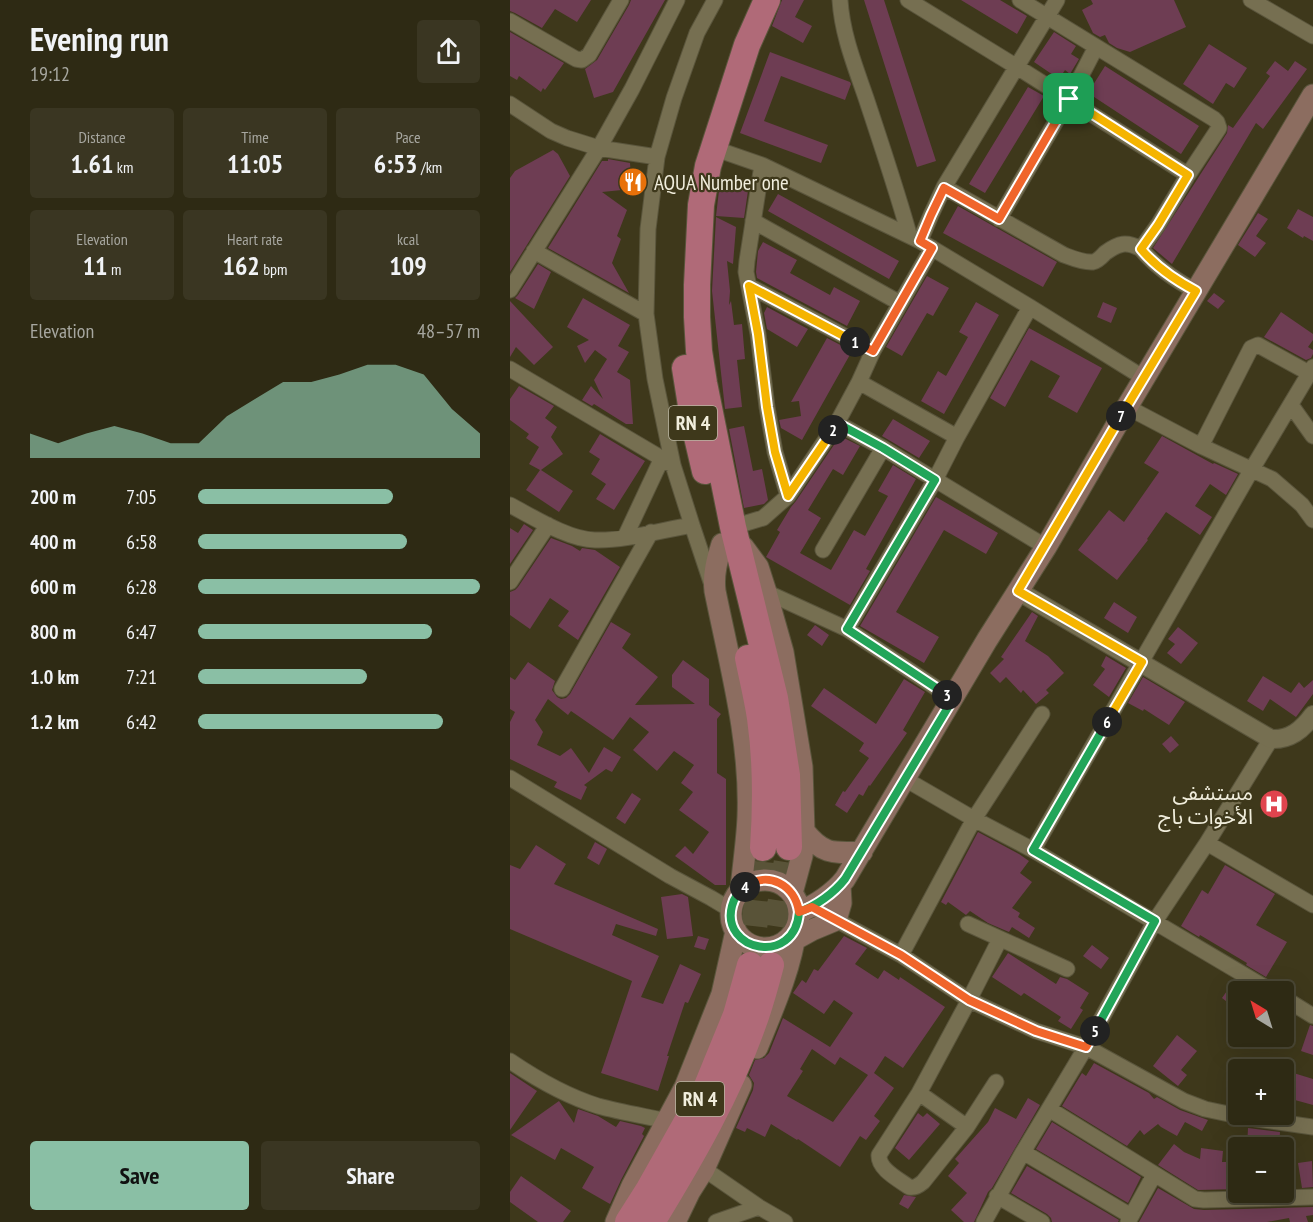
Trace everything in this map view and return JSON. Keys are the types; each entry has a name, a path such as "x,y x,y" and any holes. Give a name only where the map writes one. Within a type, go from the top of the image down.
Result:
{"highway":[{"name":"RN 4","path":"747,0 713,90 692,163 681,255 680,319 686,381 694,424 731,537 775,698 796,839"},
{"name":"RN 4","path":"763,848 765,785 760,717 699,351 697,285 701,205 708,166 747,45 767,0"},
{"name":"RN 4","path":"628,1222 707,1086 736,1015 761,965 754,1021 732,1075 705,1133 652,1222"},
{"path":"663,1222 690,1191"}],"main road":[{"path":"843,882 841,903 836,920 812,930 798,913 782,884 760,880 750,884 734,899 731,910 736,931 742,939 762,948 783,943 791,936 798,913 843,882 1046,547 1196,291 1307,119 1313,95"},
{"path":"675,1222 704,1169 772,1012 792,952 798,913 800,864 796,839 802,767 783,652 758,567 731,537 716,563 713,578 742,724 747,771 748,817 741,890"},
{"path":"796,839 811,840 825,850 837,853 862,852"},
{"path":"616,1222 632,1186 685,1087 722,994 736,931"}],"street":[{"path":"510,21 576,59 582,60 589,55 621,0"},
{"path":"510,290 599,148 677,0"},
{"path":"715,591 667,461 646,314 648,230 657,157 674,98 697,33 716,0"},
{"path":"840,0 841,17 850,51 897,191 920,241"},
{"path":"908,0 1188,175"},
{"path":"1020,0 1217,122 1219,128 1141,249"},
{"path":"731,537 763,518 788,496 837,423 900,303 920,241 944,188 1057,0"},
{"path":"1251,0 1313,36"},
{"path":"999,219 1069,99 1096,47"},
{"path":"510,104 551,131 567,138 599,148 657,157"},
{"path":"713,148 762,165 920,241 1144,378"},
{"path":"762,165 746,272 758,334 775,452 788,496"},
{"path":"944,188 1064,255 1093,262 1118,245 1126,243 1141,249 1175,280 1196,291"},
{"path":"753,221 900,303"},
{"path":"534,251 646,314"},
{"path":"749,286 873,351"},
{"path":"847,629 935,480 1030,307"},
{"path":"1033,850 1311,370 1258,345 1251,348 1201,446"},
{"path":"510,369 667,461"},
{"path":"860,382 957,437"},
{"path":"1291,405 1313,436"},
{"path":"1127,407 1201,446 1272,479 1302,505 1313,520"},
{"path":"837,423 883,448 1046,547"},
{"path":"823,550 883,448"},
{"path":"625,537 667,461"},
{"path":"510,505 574,536 593,540 625,537 692,525"},
{"path":"510,582 548,525"},
{"path":"562,689 651,532"},
{"path":"1018,591 1271,739 1288,737 1297,732 1313,715"},
{"path":"766,592 847,629 953,699"},
{"path":"901,955 974,819 1042,714"},
{"path":"984,1222 997,1196 1086,1047 1155,921 1207,843 1271,739"},
{"path":"510,778 670,876 731,910"},
{"path":"905,778 974,819 1033,850 1255,981"},
{"path":"1207,843 1313,905"},
{"path":"798,913 836,920 901,955 969,1000 1036,1031 1086,1047 1184,1101 1205,1109 1243,1117 1313,1127"},
{"path":"968,924 1067,969"},
{"path":"996,1082 967,1127 923,1182 914,1188 909,1187 883,1167 878,1158 879,1155 919,1093 1000,939"},
{"path":"1294,1004 1313,1016"},
{"path":"510,1062 569,1095 600,1106 667,1121"},
{"path":"919,1093 967,1127"},
{"path":"1049,1109 1190,1196 1204,1200 1313,1197"},
{"path":"1023,1152 1130,1219 1154,1175"},
{"path":"704,1169 785,1222"},
{"path":"997,1196 1042,1222"},
{"path":"716,1222 759,1207"}],"building":[{"path":"510,0 591,0 577,22 555,9 542,28 510,11"},
{"path":"631,0 665,0 613,92 594,98 585,69 597,60"},
{"path":"782,0 804,0 795,17 812,26 803,43 772,26"},
{"path":"864,0 884,0 936,161 917,167"},
{"path":"961,0 1000,0 1027,16 1017,34"},
{"path":"1091,0 1174,0 1186,27 1130,52 1109,43 1105,35 1100,37 1093,33 1082,10 1093,4"},
{"path":"510,32 564,63 545,90 543,88 541,92 519,76 517,80 510,76"},
{"path":"1054,32 1076,46 1071,54 1079,59 1070,74 1065,70 1059,79 1034,62"},
{"path":"1209,44 1247,68 1234,88 1226,83 1213,104 1183,84"},
{"path":"770,52 851,84 845,100 781,76 764,121 828,145 821,163 740,133"},
{"path":"1275,61 1288,71 1295,61 1307,69 1263,129 1256,123 1172,264 1153,248 1227,133 1228,125 1233,128 1270,76 1266,73"},
{"path":"1105,66 1199,126 1181,154 1088,93"},
{"path":"1028,87 1044,96 985,193 969,184"},
{"path":"553,150 558,154 570,176 510,272 510,178 515,171"},
{"path":"608,159 630,163 632,189 602,192 627,210 617,236 621,239 612,263 629,293 548,248 602,161 608,161"},
{"path":"720,182 749,184 744,218 716,216"},
{"path":"778,194 899,261 889,279 768,211"},
{"path":"958,206 1057,262 1043,287 943,233"},
{"path":"1298,209 1313,217 1313,241 1287,228"},
{"path":"1258,213 1268,219 1256,236 1266,243 1255,257 1238,245"},
{"path":"716,217 736,227 733,264 727,261 729,305 731,301 734,325 742,324 745,359 737,360 742,407 725,409 712,291"},
{"path":"763,242 797,260 790,273 830,295 834,287 860,301 847,326 757,278 758,251"},
{"path":"538,264 551,272 534,309 515,298"},
{"path":"927,276 949,288 933,316 927,313 902,356 886,347"},
{"path":"1214,293 1225,301 1218,309 1207,301"},
{"path":"583,298 630,325 618,346 629,352 617,372 630,380 633,424 626,424 594,404 592,406 582,400 591,386 603,399 594,380 607,359 595,350 585,363 577,346 589,340 567,327"},
{"path":"510,301 553,347 534,365 516,347 510,357"},
{"path":"976,302 999,315 944,414 921,401 938,371 946,376 968,337 959,332"},
{"path":"1103,302 1117,308 1111,323 1097,317"},
{"path":"767,307 808,329 797,347 767,329 764,313"},
{"path":"1281,312 1313,334 1313,340 1308,347 1313,350 1311,358 1306,360 1264,337"},
{"path":"1029,328 1102,368 1077,413 1048,397 1060,376 1031,360 1005,407 990,398"},
{"path":"827,338 852,351 802,440 781,428 779,420 801,416 799,401 791,402"},
{"path":"519,386 554,406 545,418 557,427 551,437 563,454 541,470 573,491 559,512 526,490 540,470 529,464 539,447 526,438 529,434 510,420 510,399"},
{"path":"893,419 930,441 919,458 882,436"},
{"path":"744,426 753,471 762,469 768,500 764,504 744,508 729,429"},
{"path":"600,434 645,461 614,510 596,499 606,484 591,474 600,459 589,452"},
{"path":"840,436 860,446 843,475 833,469 808,510 821,518 800,553 831,570 854,530 865,536 888,496 878,491 893,465 916,479 866,569 870,571 850,605 766,557 780,532 777,530 791,507"},
{"path":"1162,436 1213,464 1238,474 1226,495 1210,484 1195,506 1212,517 1200,535 1166,512 1117,580 1078,550 1109,510 1124,522 1159,472 1144,463"},
{"path":"936,497 998,533 986,554 944,530 896,612 939,637 924,663 860,626"},
{"path":"524,524 533,530 510,564 510,528 518,533"},
{"path":"551,538 580,551 582,548 595,550 620,567 578,640 558,626 569,611 550,598 530,629 510,615 510,592 518,587"},
{"path":"1114,602 1137,617 1128,633 1104,618"},
{"path":"1032,612 1038,616 1025,641 1048,656 1064,673 1046,690 1049,693 1036,704 1023,690 1021,693 1006,677 1000,683 990,673 1004,659 1001,657"},
{"path":"611,622 631,634 622,648 658,677 635,705 695,704 672,687 672,675 683,660 709,679 709,705 721,714 717,719 717,773 726,779 726,885 715,885 675,856 685,846 693,854 709,832 679,810 693,792 681,783 694,765 674,751 657,771 633,750 649,732 630,717 613,740 571,711 568,715 548,699 535,720 543,732 537,745 560,756 571,748 589,773 604,747 621,757 612,772 606,769 584,785 587,787 581,800 554,787 557,782 510,759 510,722 515,712 510,709 510,677 515,680 528,662 555,681 552,690 557,697 566,698"},
{"path":"815,625 829,635 822,646 807,635"},
{"path":"1178,627 1198,643 1181,664 1167,653 1175,644 1168,639"},
{"path":"1106,656 1126,668 1109,697 1093,685 1105,669 1101,666"},
{"path":"1263,676 1291,693 1299,682 1304,688 1313,680 1313,694 1296,717 1270,699 1263,711 1247,701"},
{"path":"1143,677 1185,702 1169,725 1144,709 1143,711 1128,703"},
{"path":"904,679 925,692 903,730 907,733 863,796 859,794 847,813 835,805 869,758 859,751 864,743 811,706 824,688 876,724"},
{"path":"1171,736 1179,745 1170,753 1162,744"},
{"path":"632,793 641,799 625,824 616,818"},
{"path":"978,832 1029,861 1020,873 1032,882 1012,908 1020,913 1018,917 1035,928 1029,938 1012,927 1009,932 988,923 970,911 966,915 948,902 946,905 941,902"},
{"path":"595,842 607,849 599,865 587,858"},
{"path":"536,845 566,864 554,884 658,929 656,936 616,924 612,935 659,956 641,997 663,1004 680,964 701,974 688,1003 685,1002 658,1091 601,1073 632,981 510,929 510,865 520,869"},
{"path":"1225,865 1275,894 1256,925 1287,942 1266,977 1246,965 1247,963 1181,926 1202,890 1208,894"},
{"path":"682,894 688,897 693,936 667,939 661,897"},
{"path":"698,936 709,939 705,950 694,947"},
{"path":"844,936 867,948 855,964 878,979 884,970 899,980 900,977 945,1007 903,1068 885,1056 874,1073 894,1088 874,1116 880,1121 866,1140 860,1136 840,1167 771,1124 765,1137 747,1128 745,1132 736,1128 753,1090 754,1083 749,1075 755,1060 764,1058 769,1053 783,1018 830,1047 853,1013 834,1000 824,1014 793,993 802,980 806,983 814,969 818,971","holes":["812,1049 835,1065 840,1057 868,1075 833,1122 787,1096 803,1071 800,1069"]},
{"path":"1092,945 1109,958 1101,969 1083,956"},
{"path":"1008,953 1056,984 1060,977 1089,993 1080,1008 1083,1010 1071,1029 1058,1021 1061,1017 1024,993 1021,996 992,977"},
{"path":"1228,990 1228,1003 1222,998"},
{"path":"1310,1025 1313,1026 1313,1055 1301,1051"},
{"path":"1177,1035 1197,1051 1181,1070 1187,1075 1178,1086 1153,1066"},
{"path":"1094,1063 1149,1093 1154,1099 1157,1097 1180,1110 1208,1120 1202,1131 1185,1122 1177,1136 1158,1124 1144,1135 1140,1130 1127,1146 1062,1106 1082,1073 1086,1076"},
{"path":"510,1073 537,1091 510,1130"},
{"path":"1294,1073 1313,1079 1313,1105 1294,1100"},
{"path":"1028,1098 1040,1105 988,1192 974,1222 964,1222 951,1210 967,1193 948,1176 959,1163 955,1159 988,1122 995,1108 1016,1119"},
{"path":"559,1101 574,1123 578,1109 598,1116 616,1127 620,1121 645,1128 642,1134 644,1136 610,1204 582,1188 594,1167 561,1148 555,1160 511,1135"},
{"path":"918,1113 923,1117 927,1113 940,1124 909,1160 895,1148"},
{"path":"1052,1122 1141,1177 1128,1203 1036,1149"},
{"path":"1248,1128 1280,1132 1280,1137 1248,1137"},
{"path":"1174,1144 1184,1152 1200,1159 1201,1148 1223,1151 1222,1162 1228,1162 1228,1189 1198,1190 1158,1165"},
{"path":"1312,1161 1313,1187 1302,1188 1298,1163"},
{"path":"1027,1166 1119,1220 1118,1222 1052,1222 1047,1214 1011,1193"},
{"path":"521,1176 571,1211 563,1222 538,1222 510,1202 510,1192"},
{"path":"1158,1188 1194,1209 1313,1207 1313,1215 1306,1216 1308,1222 1290,1222 1289,1218 1267,1222 1139,1222"},
{"path":"904,1195 916,1197 908,1209 899,1204"}],"tunnel":[{"path":"771,965 789,847"},
{"path":"750,965 763,848"}],"place":[{"name":"AQUA Number one","path":"633,182"},
{"name":"مستشفى الأخوات باج","path":"1274,804"}],"route":[{"path":"1069,99 999,219 944,188 920,241 932,248 873,351 749,286 775,452 788,496 837,423 935,480 847,629 953,699 845,879 812,907 799,912 796,928 791,936 783,943 773,947 762,948 752,945 742,939 736,931 731,910 734,899 750,884 760,880 775,881 792,893 798,904 799,912 805,909 812,907 901,955 969,1000 1036,1031 1086,1047 1155,921 1033,850 1142,662 1018,591 1196,291 1175,280 1141,249 1188,175 1069,99"}]}
